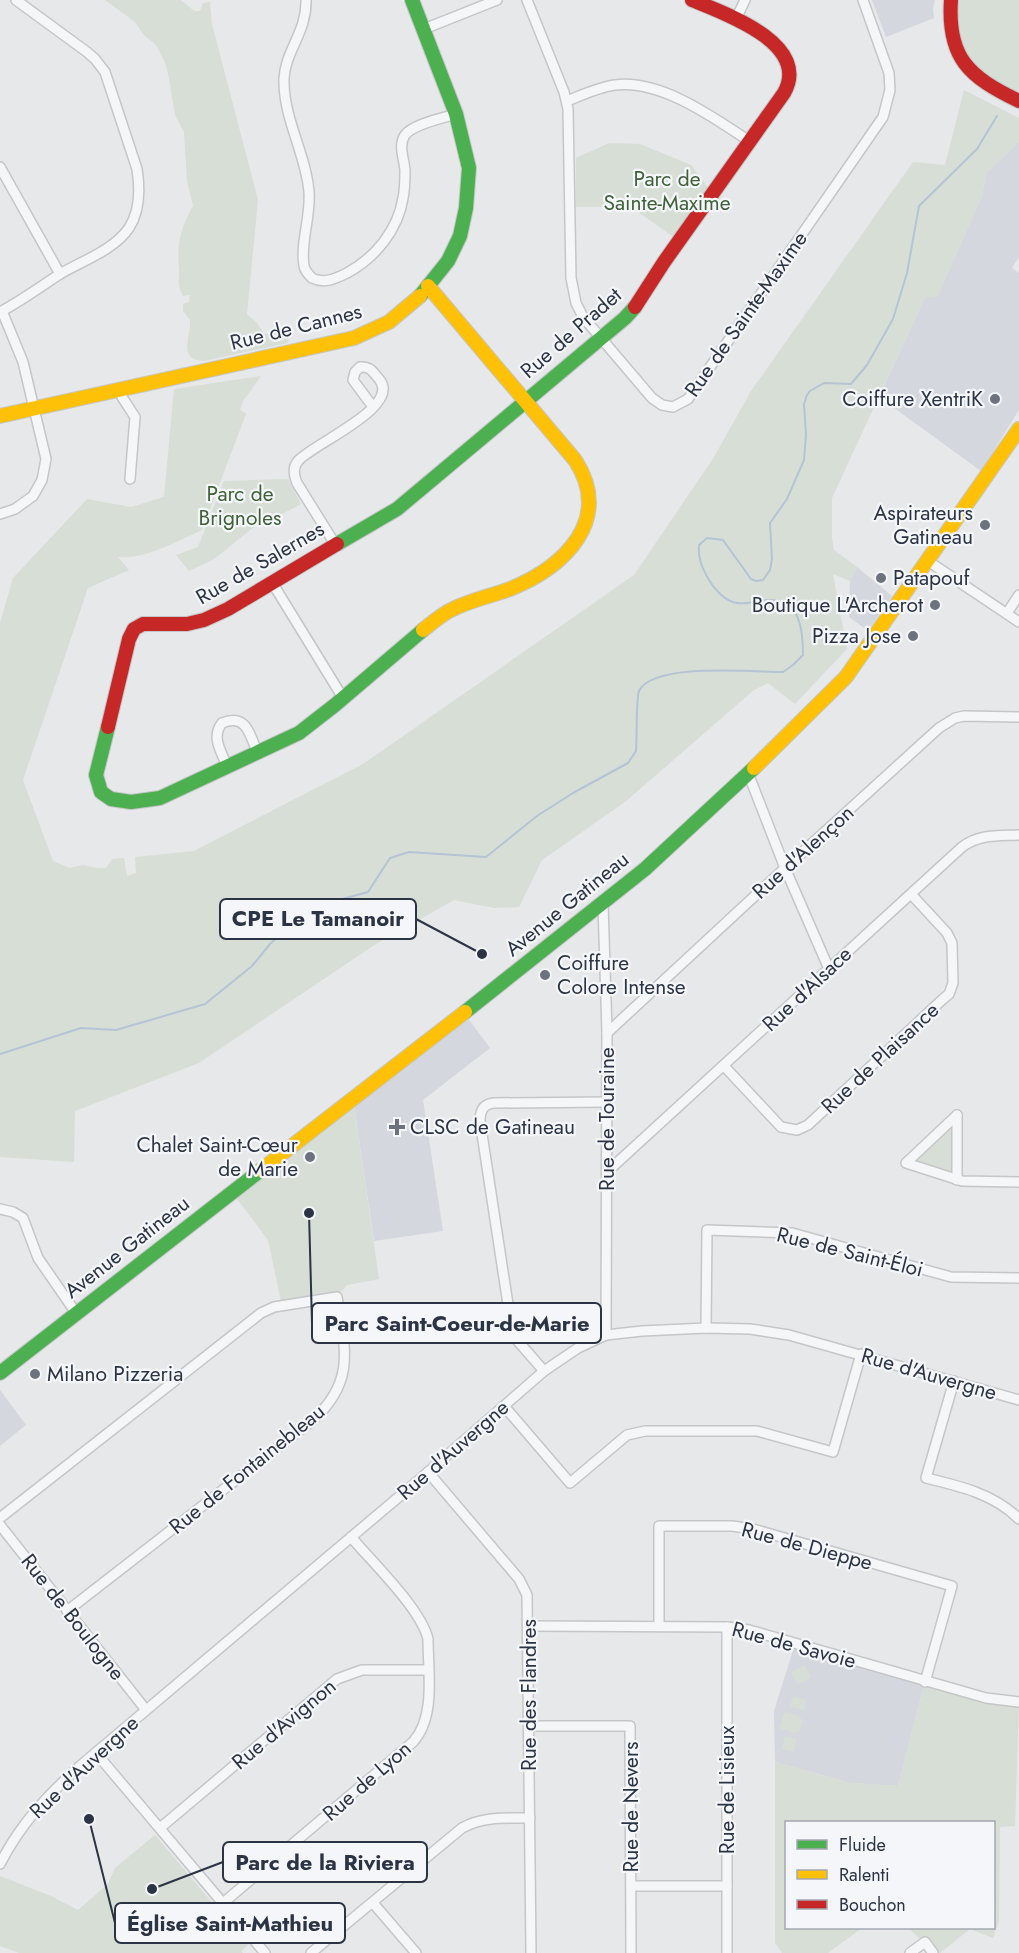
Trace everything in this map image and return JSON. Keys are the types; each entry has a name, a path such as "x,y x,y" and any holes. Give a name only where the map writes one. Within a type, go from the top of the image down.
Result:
{"street":[{"path":"0,514 15,509 33,496 45,470 45,451 23,362 1,312 107,247 125,233 131,225 137,207 140,185 137,169 105,72 87,52 16,0"},
{"path":"306,0 304,24 288,59 284,82 286,100 308,183 309,200 304,267 312,278 327,281 341,276 362,264 376,251 396,223 403,200 405,177 401,146 403,137 413,128 456,114"},
{"name":"Rue de Cannes","path":"0,416 297,352 359,336 399,315 419,297 448,261 460,236 466,208 469,168 456,114 412,0"},
{"path":"424,29 497,0"},
{"name":"Rue de Sainte-Maxime","path":"527,0 567,101 570,278 578,309 657,402 667,407 673,407 688,399 883,117 890,90 889,73 863,0"},
{"name":"Rue de Pradet","path":"525,401 625,318 638,304 664,262 784,93 790,77 784,55 775,42 736,19 692,0"},
{"path":"736,19 745,0"},
{"path":"951,0 951,31 954,47 961,60 983,83 1019,101"},
{"path":"567,101 616,85 647,87 702,111 749,141"},
{"path":"0,167 60,274"},
{"path":"0,193 10,187"},
{"name":"Rue de Salernes","path":"428,286 525,401 574,460 587,481 589,510 579,538 562,557 534,576 441,616 296,735 156,800 139,802 107,798 99,791 96,780 129,639 134,629 139,625 149,623 187,624 204,620 236,606 335,544 397,509 525,401"},
{"path":"120,389 122,397 135,417 130,479"},
{"path":"335,544 297,483 295,466 302,457 373,407"},
{"name":"Avenue Gatineau","path":"0,1373 603,904 647,867 748,773 846,676 1019,429"},
{"path":"928,561 1019,622"},
{"path":"273,584 343,698"},
{"path":"1006,613 1019,595"},
{"name":"Rue d'Alençon","path":"607,1033 946,723 964,716 1019,717"},
{"path":"227,766 216,738 216,732 222,723 234,720 245,725 257,752"},
{"path":"748,773 785,868 829,969"},
{"name":"Rue d'Alsace","path":"608,1171 970,841 983,837 1019,835"},
{"name":"Rue de Plaisance","path":"724,1066 781,1127 797,1130 808,1125 944,999 952,988 953,949 950,938 911,894"},
{"name":"Rue de Touraine","path":"603,904 608,1171 606,1335"},
{"path":"544,1371 516,1339 511,1324 480,1121 481,1111 484,1106 494,1103 607,1102"},
{"path":"957,1180 957,1116 906,1163 957,1180 970,1183 1019,1182"},
{"path":"0,1209 13,1212 23,1218 38,1258 76,1313"},
{"name":"Rue de Saint-Éloi","path":"706,1328 707,1230 792,1233 951,1277 1019,1278"},
{"name":"Rue de Fontainebleau","path":"0,1518 261,1313 280,1306 337,1297 345,1359 338,1388 329,1404 304,1427 67,1611"},
{"name":"Rue d'Auvergne","path":"0,1864 35,1809 96,1752 544,1371 578,1348 606,1335 706,1328 750,1329 777,1333 861,1354 1019,1401"},
{"path":"504,1406 570,1483 627,1435 645,1431 757,1431 833,1452 861,1354"},
{"path":"954,1381 926,1478 984,1495 1006,1507 1019,1519"},
{"name":"Rue des Flandres","path":"428,1472 524,1587 528,1604 531,1953"},
{"name":"Rue de Boulogne","path":"0,1525 146,1710"},
{"name":"Rue de Dieppe","path":"659,1625 659,1526 732,1526 753,1529 952,1586 925,1682"},
{"name":"Rue de Lyon","path":"223,1903 420,1735 428,1711 428,1640 424,1625 415,1611 351,1537"},
{"name":"Rue de Savoie","path":"528,1626 659,1625 749,1630 925,1682 996,1700 1019,1702"},
{"name":"Rue de Lisieux","path":"727,1627 727,1953"},
{"name":"Rue d'Avignon","path":"160,1828 337,1679 362,1670 428,1670"},
{"name":"Rue de Nevers","path":"530,1726 630,1726 632,1953"},
{"path":"96,1752 265,1953"},
{"path":"311,1953 454,1834 470,1824 488,1819 530,1818"},
{"path":"631,1886 727,1886"},
{"path":"373,1903 416,1953"},
{"path":"910,1953 925,1942 933,1953"}],"shaded area":[{"path":"872,0 935,0 934,18 886,37"},
{"path":"1019,142 1019,257 1012,268 1019,273 1019,410 981,471 879,397 925,297 937,297 981,198 987,172"},
{"path":"857,567 892,596 868,631 849,617 850,581"},
{"path":"467,1017 490,1048 423,1100 443,1231 374,1241 353,1098"},
{"path":"0,1390 26,1425 0,1446"},
{"path":"795,1644 925,1682 898,1786 851,1783 775,1762 774,1711"}],"green space":[{"path":"105,0 181,0 194,11 200,11 203,3 210,2 212,24 258,200 247,314 264,334 289,332 288,343 204,361 196,360 188,352 190,320 183,311 183,304 189,302 190,295 183,296 179,282 180,236 193,206 187,181 184,132 175,115 168,73 156,45 144,35 135,22"},
{"path":"959,0 1019,0 1019,93 990,78 979,69 961,47 956,18"},
{"path":"964,90 1019,118 1019,142 987,172 981,198 937,297 925,297 832,498 834,550 857,567 850,581 833,574 847,649 795,704 768,683 754,690 625,802 542,860 519,907 494,908 454,900 376,944 199,1063 75,1111 74,1162 0,1157 0,623 13,578 87,499 131,507 164,497 174,389 261,376 243,401 240,410 246,414 202,530 150,552 118,557 129,570 88,588 23,780 53,861 70,868 82,865 106,868 112,859 124,858 127,876 136,873 135,857 194,851 363,764 634,575 714,457 751,391 913,162 945,165"},
{"name":"Parc de Sainte-Maxime","path":"609,143 640,144 691,165 709,189 675,238 631,207 576,207 576,158"},
{"name":"Parc de Brignoles","path":"288,479 301,504 280,515 263,520 214,559 189,571 176,555 198,547 224,481"},
{"path":"353,1098 379,1279 347,1285 337,1297 282,1306 268,1240 231,1191"},
{"path":"957,1115 957,1180 906,1163"},
{"path":"805,1665 811,1678 797,1685 791,1672"},
{"path":"925,1682 1019,1702 1015,1826 1000,1827 999,1921 993,1938 970,1929 995,1929 995,1821 785,1821 785,1929 861,1929 828,1953 782,1953 775,1943 775,1762 851,1783 898,1786"},
{"path":"793,1696 807,1700 805,1711 790,1706"},
{"path":"786,1712 799,1716 803,1721 799,1732 793,1733 779,1728"},
{"path":"785,1736 797,1739 794,1752 782,1749"},
{"path":"155,1835 248,1945 241,1951 243,1953 19,1953 0,1946 0,1876 51,1896 78,1910 108,1884 115,1868"},
{"path":"910,1929 970,1929 940,1953 933,1953"}],"waterway":[{"path":"0,1054 81,1028 116,1030 205,1004 252,966 270,944 294,922 328,903 368,892 390,858 409,852 486,857 537,816 628,763 636,751 639,691 648,682 683,672 728,670 783,672 793,665 803,655 801,627 794,611 780,601 741,603 725,598 714,587 704,571 699,545 707,538 723,540 751,579 756,581 763,580 770,570 772,559 770,523 787,499 804,460 806,435 804,404 807,395 824,383 851,384 867,365 893,319 907,273 919,206 977,149 997,116"}],"traffic: fast":[{"path":"412,0 456,114 469,168 466,208 460,236 448,261 420,296"},
{"path":"337,544 397,509 625,318 635,307"},
{"path":"108,727 96,775 101,792 111,799 131,802 160,798 299,733 423,630"},
{"path":"465,1012 645,869 754,768"},
{"path":"0,1373 261,1170"}],"traffic: slow":[{"path":"423,630 453,609 510,589 548,568 565,554 577,539 586,521 589,502 586,482 575,460 428,286"},
{"path":"0,416 354,338 389,322 420,296"},
{"path":"754,768 846,677 1019,429"},
{"path":"261,1170 465,1012"}],"traffic: jam":[{"path":"635,307 664,262 784,93 789,75 786,60 776,45 743,22 692,0"},
{"path":"951,0 953,37 965,63 974,74 1019,101"},
{"path":"108,727 129,639 134,629 143,624 187,624 204,620 228,609 337,544"}],"place":[{"name":"Coiffure XentriK","path":"995,399"},
{"name":"Aspirateurs Gatineau","path":"985,525"},
{"name":"Patapouf","path":"881,578"},
{"name":"Boutique L'Archerot","path":"935,605"},
{"name":"Pizza Jose","path":"913,636"},
{"name":"CPE Le Tamanoir","path":"482,954"},
{"name":"Coiffure Colore Intense","path":"545,975"},
{"name":"CLSC de Gatineau","path":"397,1127"},
{"name":"Chalet Saint-Cœur de Marie","path":"310,1157"},
{"name":"Parc Saint-Coeur-de-Marie","path":"309,1213"},
{"name":"Milano Pizzeria","path":"35,1374"},
{"name":"Église Saint-Mathieu","path":"89,1819"},
{"name":"Parc de la Riviera","path":"152,1889"}]}
